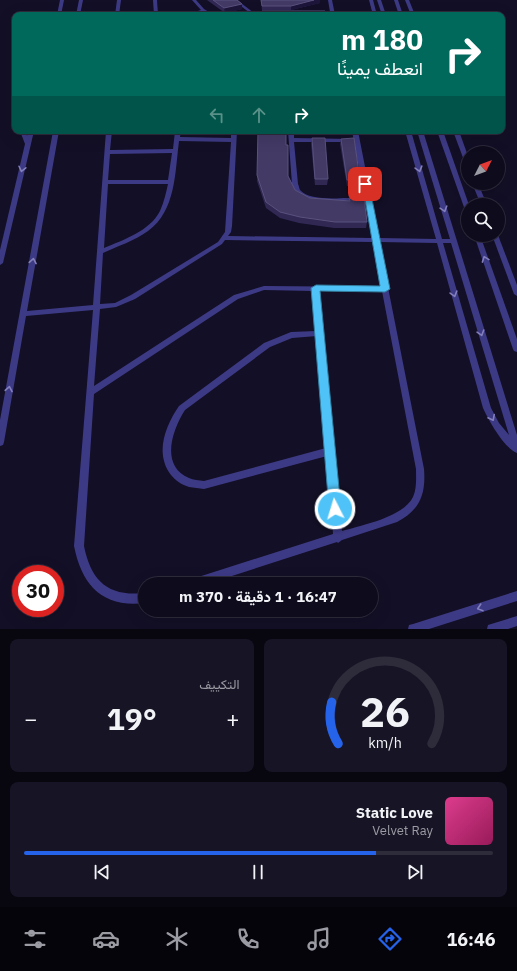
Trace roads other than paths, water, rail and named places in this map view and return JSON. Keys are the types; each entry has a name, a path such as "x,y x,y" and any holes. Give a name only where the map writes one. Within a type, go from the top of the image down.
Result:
{"street":[{"path":"60,12 62,0"},
{"path":"79,12 81,0"},
{"path":"117,12 119,0"},
{"path":"155,0 156,12"},
{"path":"194,0 202,10 206,12"},
{"path":"235,0 251,12"},
{"path":"330,0 332,12"},
{"path":"371,0 374,12"},
{"path":"379,0 383,12"},
{"path":"396,0 400,12"},
{"path":"407,0 411,12"},
{"path":"196,12 202,10"},
{"path":"24,134 28,144"},
{"path":"0,263 30,134"},
{"path":"0,442 55,134"},
{"path":"109,134 79,546 81,561 87,574 97,586 110,594 125,598 138,598"},
{"path":"100,252 133,237 148,228 159,217 166,206 178,134"},
{"path":"23,314 96,308 125,302 214,247 225,238 229,226 234,134"},
{"path":"291,134 295,187 302,195 315,199 368,199"},
{"path":"214,577 338,538 404,515 415,504 421,491 420,470 355,134"},
{"path":"409,134 487,408 493,422 503,436 517,449"},
{"path":"421,134 517,449"},
{"path":"441,134 464,198"},
{"path":"457,134 462,146"},
{"path":"177,139 233,140"},
{"path":"292,140 356,140"},
{"path":"108,152 175,151"},
{"path":"105,182 170,182"},
{"path":"225,238 453,241"},
{"path":"479,242 517,349"},
{"path":"498,242 517,294"},
{"path":"91,392 236,296 249,291 264,288 385,289"},
{"path":"316,288 338,538"},
{"path":"320,333 291,335 267,345 182,408 171,425 166,445 171,468 176,476 184,482 194,485 204,485 330,451"},
{"path":"413,629 517,596"},
{"path":"492,629 517,621"}]}
